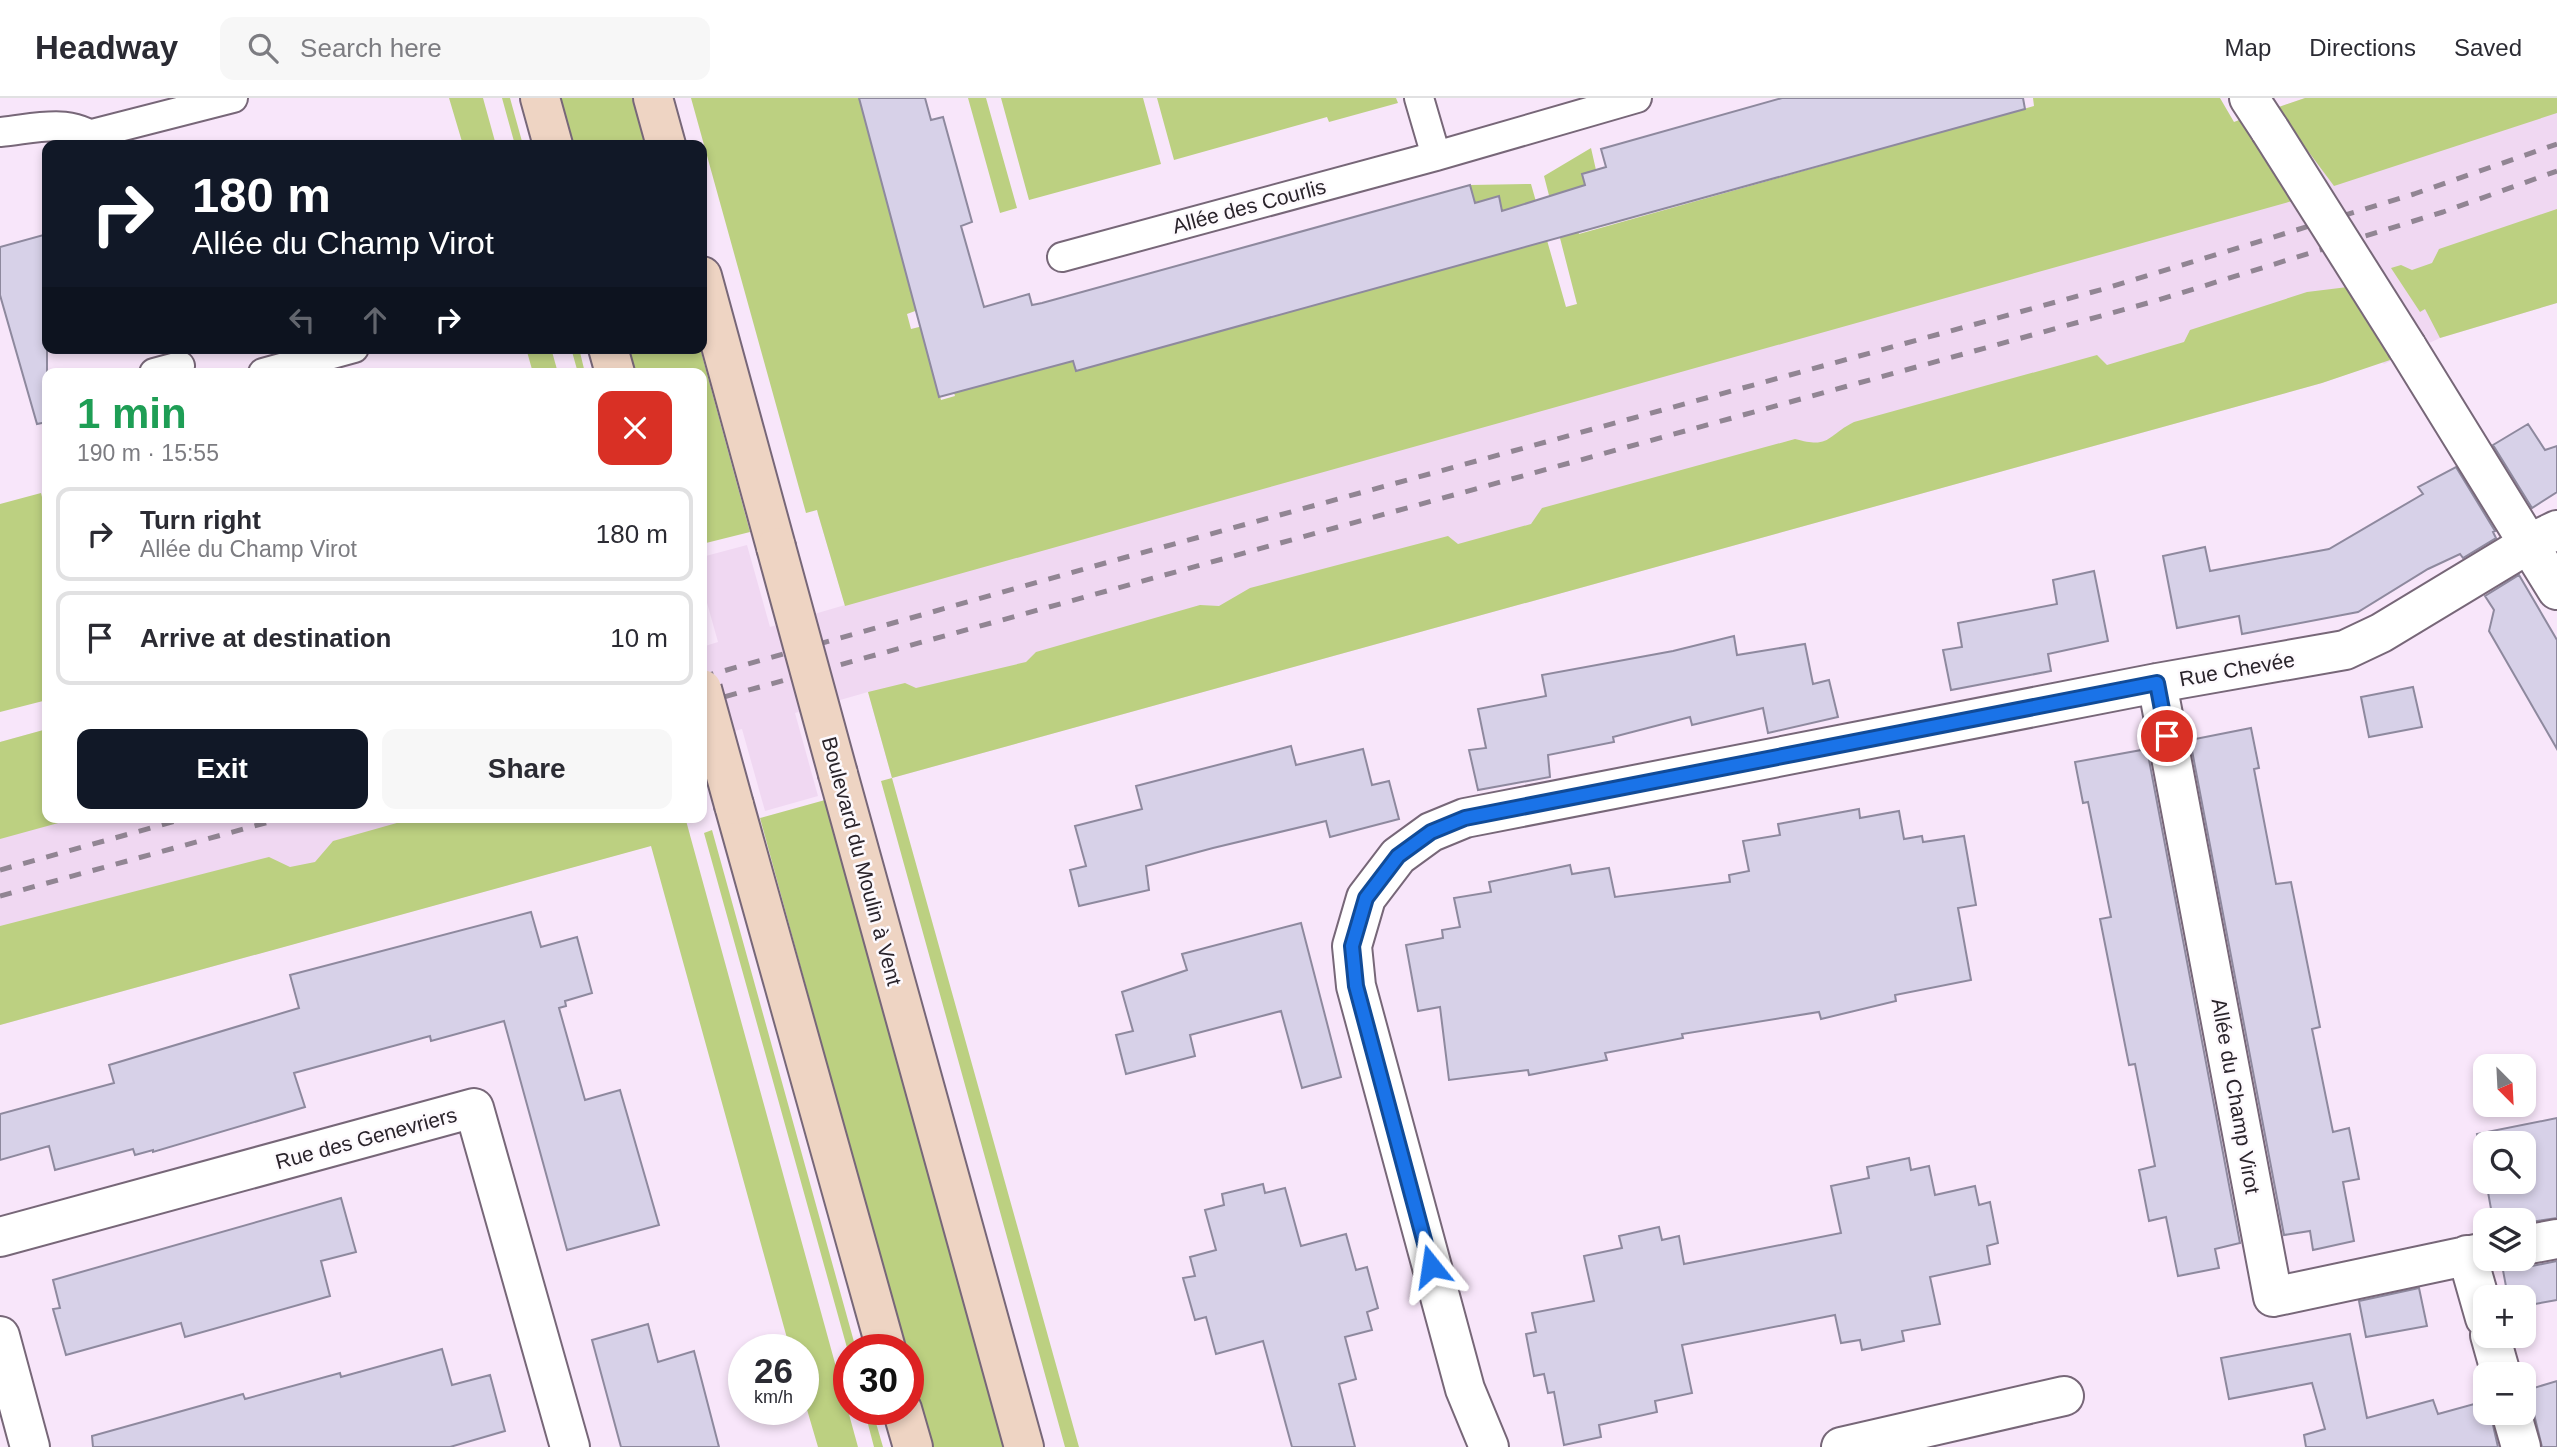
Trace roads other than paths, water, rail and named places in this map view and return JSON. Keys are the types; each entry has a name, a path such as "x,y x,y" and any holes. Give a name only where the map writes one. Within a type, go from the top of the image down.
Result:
{"main road":[{"path":"540,98 552,140"},
{"path":"653,98 665,140"},
{"name":"Boulevard du Moulin à Vent","path":"707,294 1024,1447"},
{"path":"707,707 882,1334"},
{"path":"907,1425 913,1447"}],"street":[{"path":"2249,98 2407,347 2543,536 2557,590"},
{"name":"Rue Chevée","path":"1489,1447 1465,1389 1356,986 1352,946 1366,898 1398,856 1431,832 1465,818 2157,683 2345,650 2381,633 2543,536"},
{"name":"Allée du Champ Virot","path":"2157,683 2273,1297 2473,1255"},
{"name":"Rue des Genevriers","path":"0,1237 474,1108 570,1447"},
{"path":"2536,1243 2557,1239"},
{"path":"0,1336 30,1447"},
{"path":"1841,1447 2064,1396"},
{"path":"2515,1425 2521,1447"}],"lane":[{"path":"0,132 69,125 98,139 233,98"},
{"path":"1419,98 1436,156"},
{"name":"Allée des Courlis","path":"1062,257 1436,156 1637,98"},
{"path":"281,368 332,354"}],"railway":[{"path":"707,676 1123,558 2107,288 2414,194 2557,144"},
{"path":"707,702 2155,301 2443,212 2557,171"},
{"path":"0,870 168,823"},
{"path":"0,896 265,823"}]}
